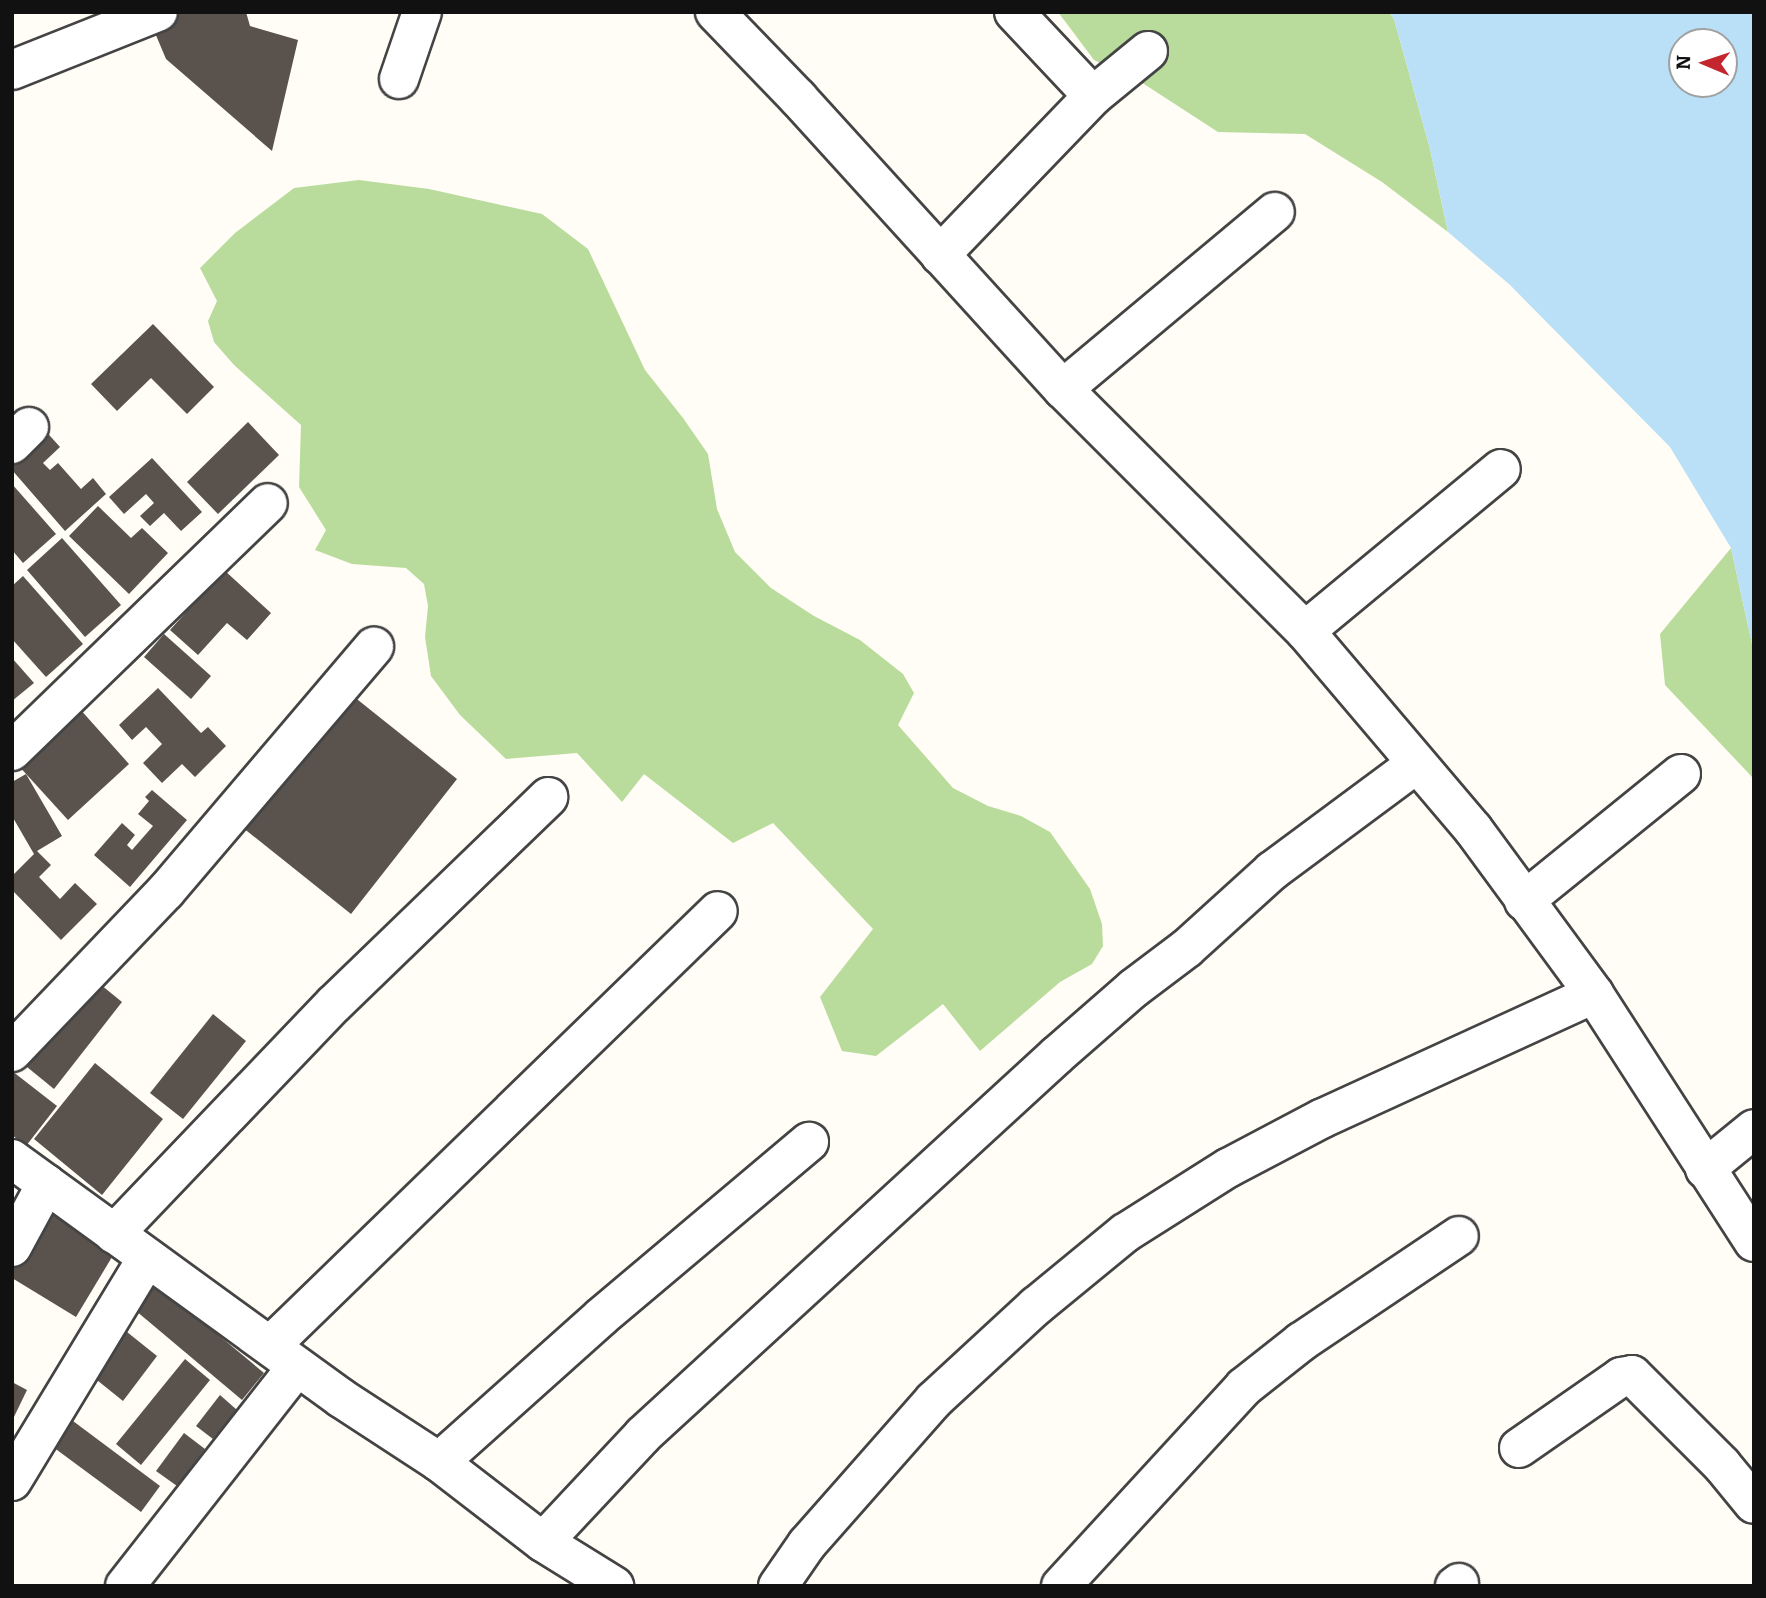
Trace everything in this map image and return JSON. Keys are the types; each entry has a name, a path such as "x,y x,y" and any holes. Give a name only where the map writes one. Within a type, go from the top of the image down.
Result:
{"street":[{"path":"12,70 158,12"},
{"path":"399,79 422,12"},
{"path":"715,12 798,97 1063,389 1305,631 1473,829 1594,994 1754,1242"},
{"path":"1014,12 1093,96"},
{"path":"940,255 1093,96 1148,51"},
{"path":"1063,389 1275,212"},
{"path":"1305,631 1502,469"},
{"path":"12,751 268,503"},
{"path":"12,1052 166,891 374,647"},
{"path":"543,1542 643,1435 1056,1056 1134,988 1187,948 1272,871 1416,764"},
{"path":"1524,901 1681,774"},
{"path":"114,1234 334,1004 548,797"},
{"path":"125,1586 284,1357 718,911"},
{"path":"778,1586 807,1544 933,1400 1036,1306 1125,1233 1228,1168 1323,1118 1594,994"},
{"path":"1705,1168 1754,1129"},
{"path":"439,1462 601,1317 809,1142"},
{"path":"12,1159 284,1357 439,1462 543,1542 614,1586"},
{"path":"12,1247 46,1184"},
{"path":"1061,1586 1244,1387 1301,1342 1459,1236"},
{"path":"12,1481 147,1258"},
{"path":"1519,1448 1621,1377 1632,1375 1722,1465 1754,1504"}],"green space":[{"path":"1058,12 1389,12 1394,19 1430,149 1448,232 1382,182 1305,134 1218,132 1144,84 1094,60"},
{"path":"359,180 429,189 542,214 588,249 645,370 708,454 717,509 735,552 771,588 814,616 860,640 903,674 914,693 898,725 953,788 988,806 1021,816 1050,832 1090,889 1102,924 1103,946 1092,964 1060,982 980,1051 943,1004 876,1056 842,1051 820,997 873,929 773,823 733,843 644,774 622,802 577,753 506,759 460,715 431,676 425,637 428,606 424,584 406,568 352,564 315,550 326,530 299,487 301,425 234,365 214,342 208,321 217,301 200,268 235,233 294,188"},
{"path":"1731,548 1754,653 1754,779 1665,685 1660,634"}],"water":[{"path":"1389,12 1754,12 1754,653 1731,548 1670,447 1510,285 1448,232 1430,149 1394,19"}],"building":[{"path":"187,12 246,12 250,26 298,40 272,151 166,59 150,21"},
{"path":"153,324 214,387 187,414 151,378 117,411 91,384"},
{"path":"248,422 279,455 218,514 187,482"},
{"path":"42,427 60,447 43,463 50,470 58,463 81,489 93,478 106,494 65,531 12,470 12,453"},
{"path":"152,458 202,512 181,531 164,513 150,526 140,516 154,503 146,494 124,514 109,497"},
{"path":"12,484 56,534 23,563 12,550"},
{"path":"98,506 131,538 142,528 168,553 129,594 69,536"},
{"path":"62,538 121,605 85,637 27,570"},
{"path":"224,570 271,613 247,640 227,623 198,655 170,630"},
{"path":"23,576 83,644 46,677 12,639 12,586"},
{"path":"164,634 211,676 191,699 144,657"},
{"path":"12,658 34,683 12,701"},
{"path":"158,688 201,733 208,727 226,746 195,777 182,764 162,783 143,763 162,744 146,727 132,740 119,725"},
{"path":"343,688 457,779 351,914 237,823"},
{"path":"79,708 129,764 68,820 17,764"},
{"path":"26,774 62,836 37,851 51,865 39,877 60,899 75,883 97,904 61,940 12,890 12,876 34,854 12,816 12,782"},
{"path":"152,790 187,820 130,887 94,855 122,823 135,835 127,845 132,850 153,826 138,814 149,801 145,797"},
{"path":"95,980 122,1002 54,1089 27,1067"},
{"path":"213,1014 246,1041 183,1119 150,1093"},
{"path":"95,1063 163,1119 102,1195 34,1139"},
{"path":"12,1071 57,1106 26,1146 12,1135"},
{"path":"51,1205 118,1247 76,1317 12,1278 12,1270"},
{"path":"151,1279 264,1373 242,1400 129,1305"},
{"path":"122,1328 157,1356 123,1401 87,1372"},
{"path":"185,1359 210,1380 141,1465 116,1444"},
{"path":"12,1382 27,1390 12,1421"},
{"path":"220,1395 237,1410 213,1439 196,1426"},
{"path":"73,1421 160,1486 141,1512 53,1447"},
{"path":"184,1433 205,1449 177,1486 156,1471"}]}
